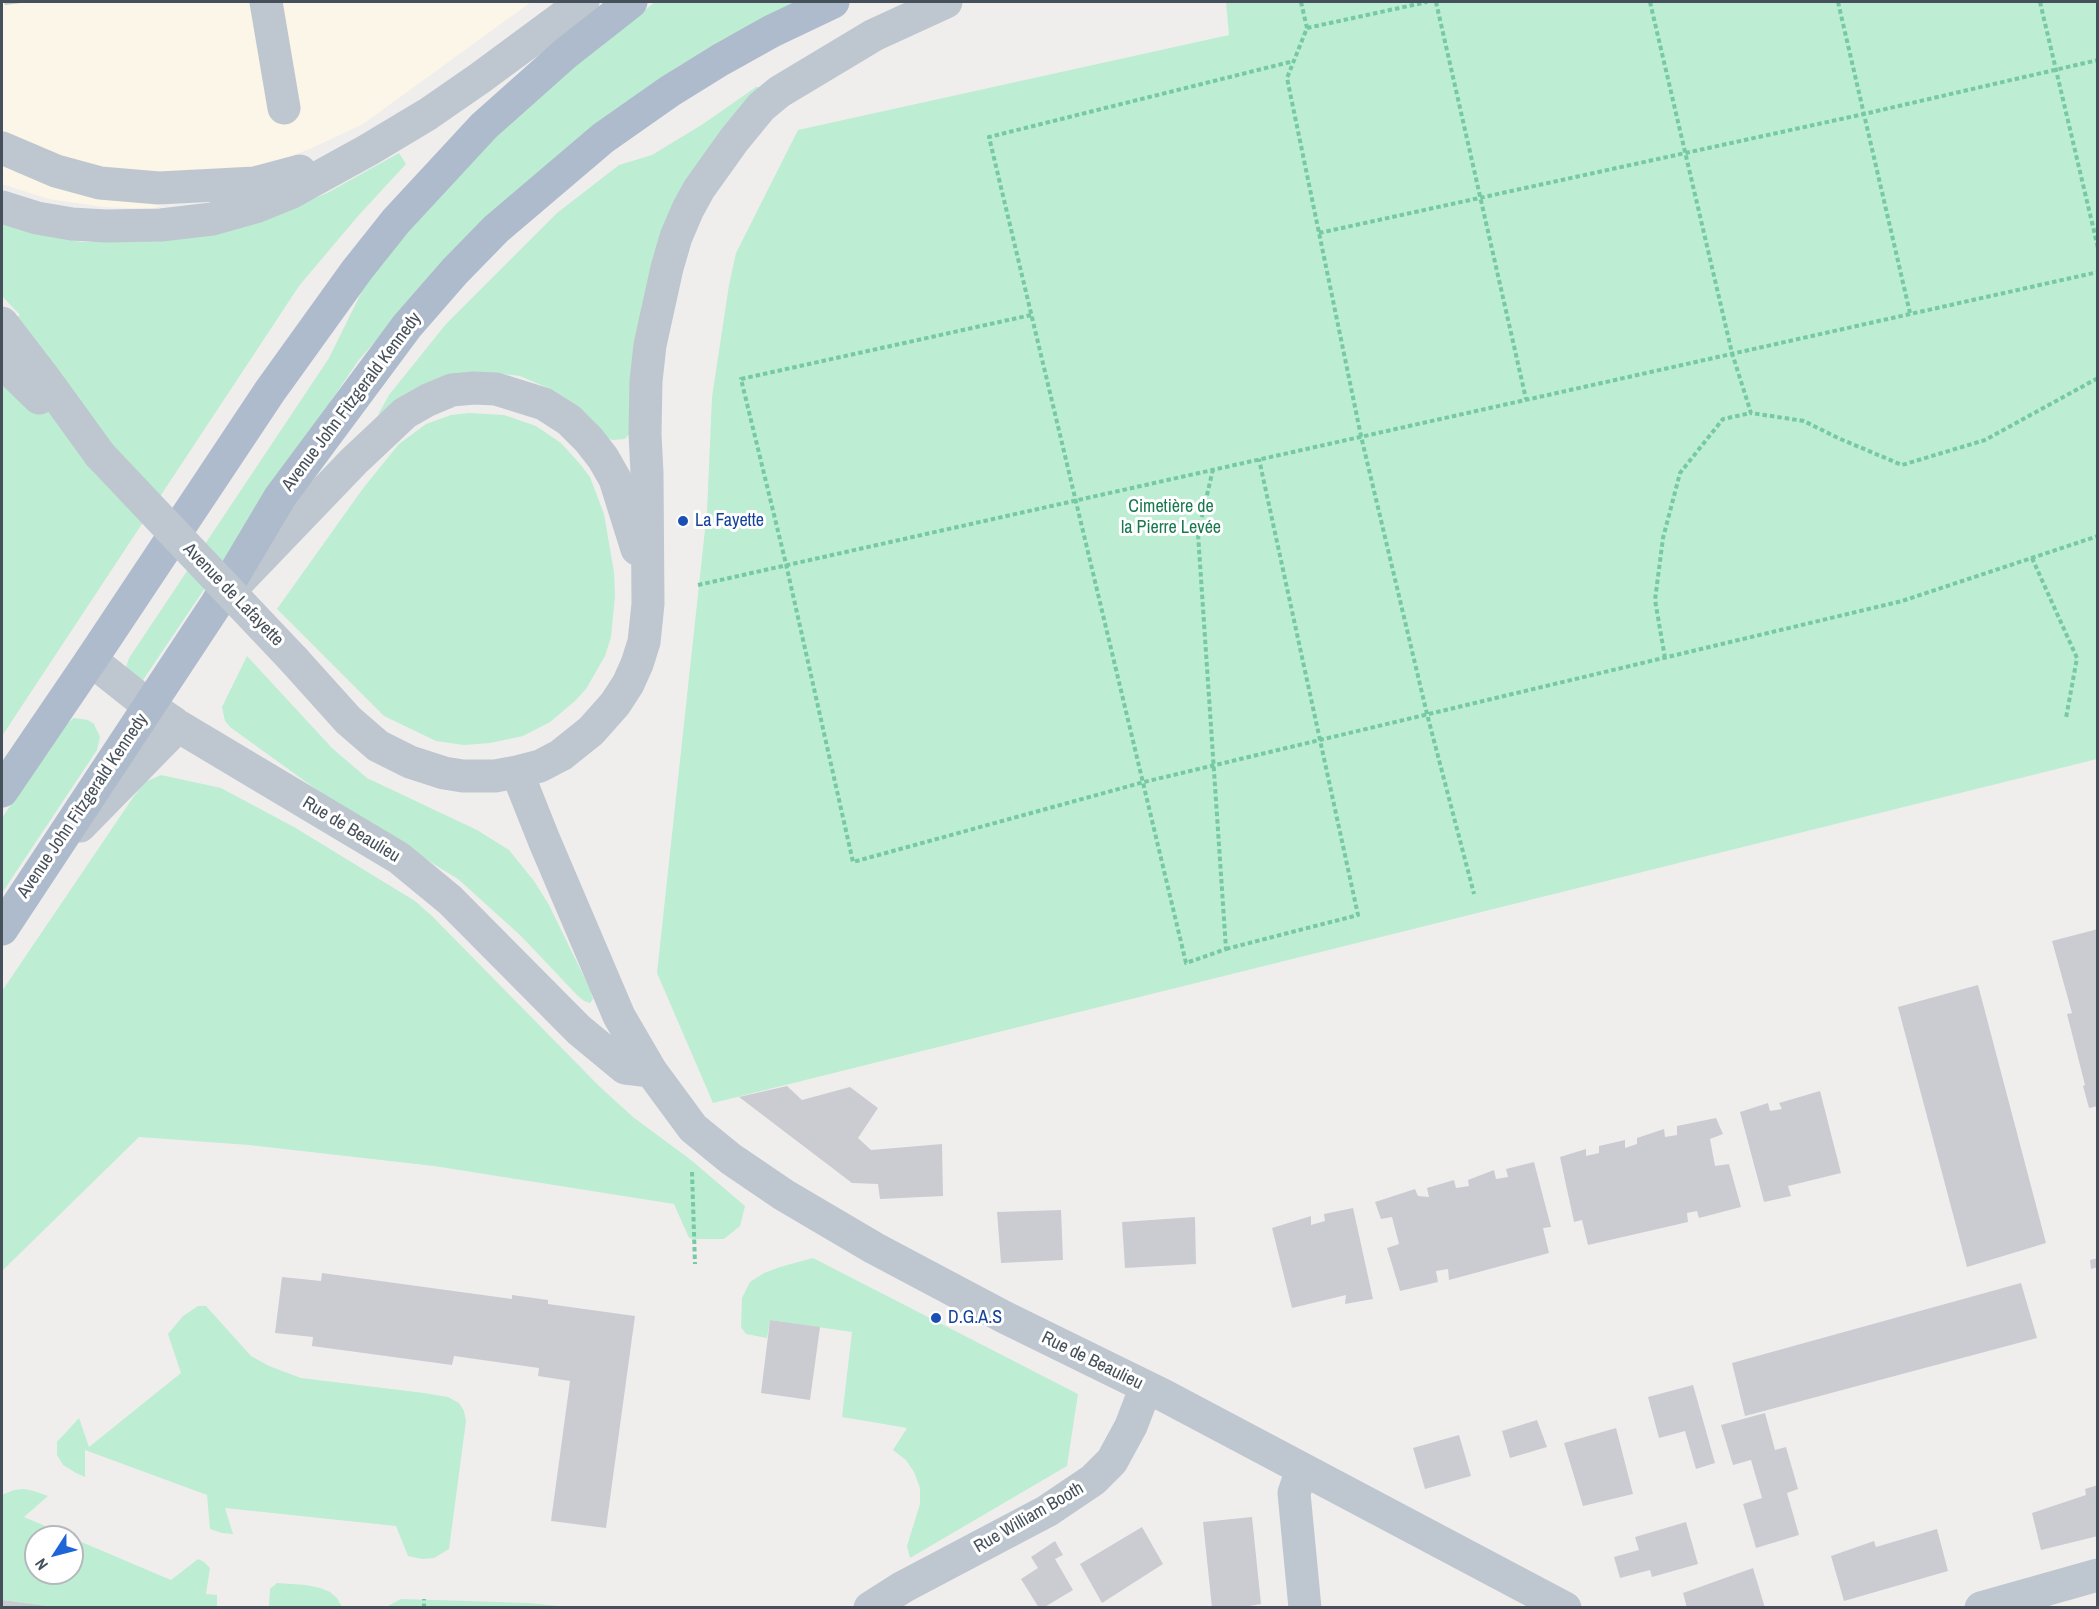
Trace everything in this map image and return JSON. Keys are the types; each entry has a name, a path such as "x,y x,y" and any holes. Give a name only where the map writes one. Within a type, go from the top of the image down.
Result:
{"main road":[{"path":"2,791 92,660 270,391 357,270 396,221 448,163 523,90 566,52 631,2"},
{"name":"Avenue John Fitzgerald Kennedy","path":"2,929 218,603 280,497 407,326 455,271 496,229 603,138 670,90 772,31 833,2"}],"street":[{"path":"2,207 60,222 106,226 161,225 212,219 274,200 428,114 583,2"},
{"path":"648,592 645,434 650,345 670,258 688,209 699,189 734,140 761,107 779,92 874,35 946,2"},
{"path":"268,14 284,108"},
{"path":"2,148 56,171 99,183 159,188 255,183 354,157"},
{"name":"Avenue de Lafayette","path":"4,326 100,456"},
{"name":"Avenue de Lafayette","path":"2,362 100,456 365,736 393,755 444,773 463,776 495,776 540,766 561,755 591,731 615,704 628,684 644,642 648,592"},
{"path":"218,603 354,461 405,413 452,390 474,388 507,392 544,404 569,420 589,440 615,479 626,509 648,592"},
{"name":"Rue de Beaulieu","path":"92,660 178,726 399,858 450,900 579,1030 626,1068 651,1071"},
{"path":"46,862 178,726"},
{"name":"Rue de Beaulieu","path":"517,772 619,1016 651,1071 693,1128 731,1159 784,1195 874,1248 1004,1317 1146,1387 1565,1608"},
{"name":"Rue William Booth","path":"870,1608 903,1587 1047,1510 1093,1480 1112,1461 1131,1426 1146,1387"},
{"path":"1302,1469 1294,1492 1305,1608"},
{"path":"1981,1608 2097,1575"}],"path":[{"path":"1302,2 1307,28 1287,78 1361,436 1427,714 1474,894"},
{"path":"1307,28 1427,2"},
{"path":"1436,2 1526,399"},
{"path":"1650,2 1732,353 1750,413"},
{"path":"1838,2 1910,314"},
{"path":"2040,2 2097,248"},
{"path":"1319,233 1864,114 2097,60"},
{"path":"1258,459 1358,915 1226,949 1186,963 989,137 1294,61"},
{"path":"698,585 1074,499 2097,272"},
{"path":"1031,315 741,379 786,564 853,862 1144,782 1902,601 2097,536"},
{"path":"1665,658 1655,600 1664,538 1680,473 1723,419 1750,413 1804,421 1902,465 1985,440 2097,378"},
{"path":"1213,469 1198,534 1226,949"},
{"path":"2032,558 2078,658 2066,718"},
{"path":"693,1128 691,1160 695,1264"},
{"path":"424,1599 424,1608"}],"shaded area":[{"path":"2,2 531,2 363,124 312,148 152,209 105,207 49,199 2,184"}],"green space":[{"path":"655,2 797,2 723,39 674,69 451,254 358,361 143,680 140,681 126,667 129,658 329,358 368,279 456,175 545,90"},
{"name":"Cimetière de la Pierre Levée","path":"1226,2 2097,2 2097,759 713,1103 657,973 707,511 712,397 736,253 798,130 1229,35"},
{"path":"756,87 760,90 632,369 629,434 625,439 612,440 606,437 578,407 555,391 520,376 486,372 461,374 378,415 389,395 446,324 557,213 619,165 652,155 703,124"},
{"path":"399,153 406,164 299,286 2,736 2,328 20,315 2,296 2,224 82,242 158,241 278,214 327,193"},
{"path":"469,413 504,415 536,426 561,443 580,464 590,477 604,514 614,572 615,596 611,637 605,656 586,689 575,701 550,722 523,736 490,743 464,745 436,741 384,716 277,609 364,487 399,444 426,424 451,415"},
{"path":"247,656 332,748 367,778 477,830 509,850 534,881 549,905 590,989 593,999 590,1003 577,995 521,936 458,879 342,808 230,727 225,721 222,707"},
{"path":"74,718 88,720 94,724 100,737 97,750 2,893 2,818 62,727"},
{"path":"161,775 221,788 294,827 415,901 599,1086 633,1117 691,1160 745,1206 740,1226 724,1239 695,1239 689,1238 674,1204 434,1166 249,1145 139,1137 2,1271 2,991 134,796 145,782"},
{"path":"813,1258 1078,1394 1067,1466 910,1558 907,1546 920,1504 920,1488 906,1460 893,1450 907,1428 842,1417 852,1332 770,1320 767,1338 746,1334 741,1327 742,1298 750,1282 764,1273"},
{"path":"198,1306 206,1306 251,1356 269,1366 301,1378 424,1393 448,1397 459,1403 466,1421 449,1549 434,1558 422,1559 408,1556 396,1526 225,1508 233,1534 222,1533 210,1529 207,1495 85,1450 85,1477 63,1465 57,1455 57,1442 79,1418 89,1447 181,1373 168,1334 183,1316"},
{"path":"24,1489 48,1496 24,1517 43,1525 24,1525 24,1585 84,1585 84,1543 171,1580 198,1559 210,1568 206,1594 217,1595 217,1608 57,1608 2,1600 2,1495"},
{"path":"277,1583 320,1588 337,1598 342,1607 269,1607 270,1589"},
{"path":"401,1599 529,1603 568,1607 386,1607"}],"building":[{"path":"4,2 21,2 21,3 5,5"},
{"path":"2098,929 2098,1106 2089,1108 2067,1014 2072,1013 2052,941"},
{"path":"1978,985 2046,1243 1967,1267 1898,1007"},
{"path":"787,1086 802,1100 850,1087 878,1108 858,1138 871,1150 942,1144 943,1196 880,1199 878,1184 852,1183 739,1097"},
{"path":"1820,1091 1841,1173 1788,1186 1791,1196 1764,1202 1740,1112 1768,1103 1770,1111 1782,1109 1779,1103"},
{"path":"1716,1118 1723,1134 1710,1139 1715,1166 1729,1164 1741,1207 1699,1218 1697,1211 1687,1213 1688,1222 1588,1245 1582,1220 1574,1222 1560,1157 1586,1149 1586,1156 1599,1153 1599,1146 1625,1140 1625,1148 1637,1144 1637,1138 1664,1129 1665,1137 1677,1135 1677,1126"},
{"path":"1534,1162 1551,1227 1543,1228 1549,1253 1449,1280 1448,1269 1436,1271 1438,1282 1400,1291 1387,1248 1399,1244 1392,1217 1381,1219 1375,1202 1415,1189 1418,1196 1429,1197 1427,1188 1454,1180 1456,1188 1469,1186 1468,1180 1494,1170 1496,1179 1508,1177 1506,1169"},
{"path":"1353,1208 1373,1299 1345,1304 1346,1295 1292,1308 1272,1228 1311,1216 1311,1225 1325,1221 1324,1214"},
{"path":"1061,1210 1063,1260 1001,1263 997,1212"},
{"path":"1195,1217 1196,1264 1125,1268 1122,1222"},
{"path":"2098,1258 2098,1267 2091,1269 2090,1260"},
{"path":"322,1273 512,1299 512,1295 548,1300 548,1304 635,1316 606,1528 551,1521 570,1381 538,1376 539,1368 454,1356 452,1365 312,1346 313,1337 275,1333 282,1277 321,1281"},
{"path":"2021,1283 2037,1338 1745,1416 1732,1363"},
{"path":"770,1320 820,1327 810,1400 761,1393"},
{"path":"1693,1385 1715,1463 1696,1469 1685,1431 1659,1438 1648,1397"},
{"path":"1765,1413 1775,1450 1786,1447 1798,1489 1787,1493 1799,1535 1756,1548 1743,1504 1762,1498 1751,1460 1733,1465 1721,1425"},
{"path":"1537,1420 1547,1447 1510,1458 1502,1431"},
{"path":"1616,1428 1633,1494 1583,1506 1564,1443"},
{"path":"1459,1435 1471,1476 1425,1489 1413,1448"},
{"path":"2098,1485 2098,1536 2041,1550 2032,1513 2086,1495 2085,1489"},
{"path":"1252,1517 1261,1604 1238,1608 1212,1608 1203,1522"},
{"path":"1686,1522 1698,1564 1652,1577 1650,1570 1620,1578 1614,1557 1639,1550 1635,1537"},
{"path":"1142,1527 1163,1564 1102,1603 1080,1564"},
{"path":"1937,1529 1948,1571 1844,1601 1831,1556 1874,1541 1876,1547"},
{"path":"1055,1541 1063,1555 1055,1559 1073,1590 1043,1608 1039,1608 1021,1579 1038,1568 1031,1557"},
{"path":"1753,1568 1765,1608 1687,1608 1683,1593"},
{"path":"2,1600 47,1606 47,1608 2,1608"}],"place":[{"name":"La Fayette","path":"683,521"},
{"name":"D.G.A.S","path":"936,1318"}]}
